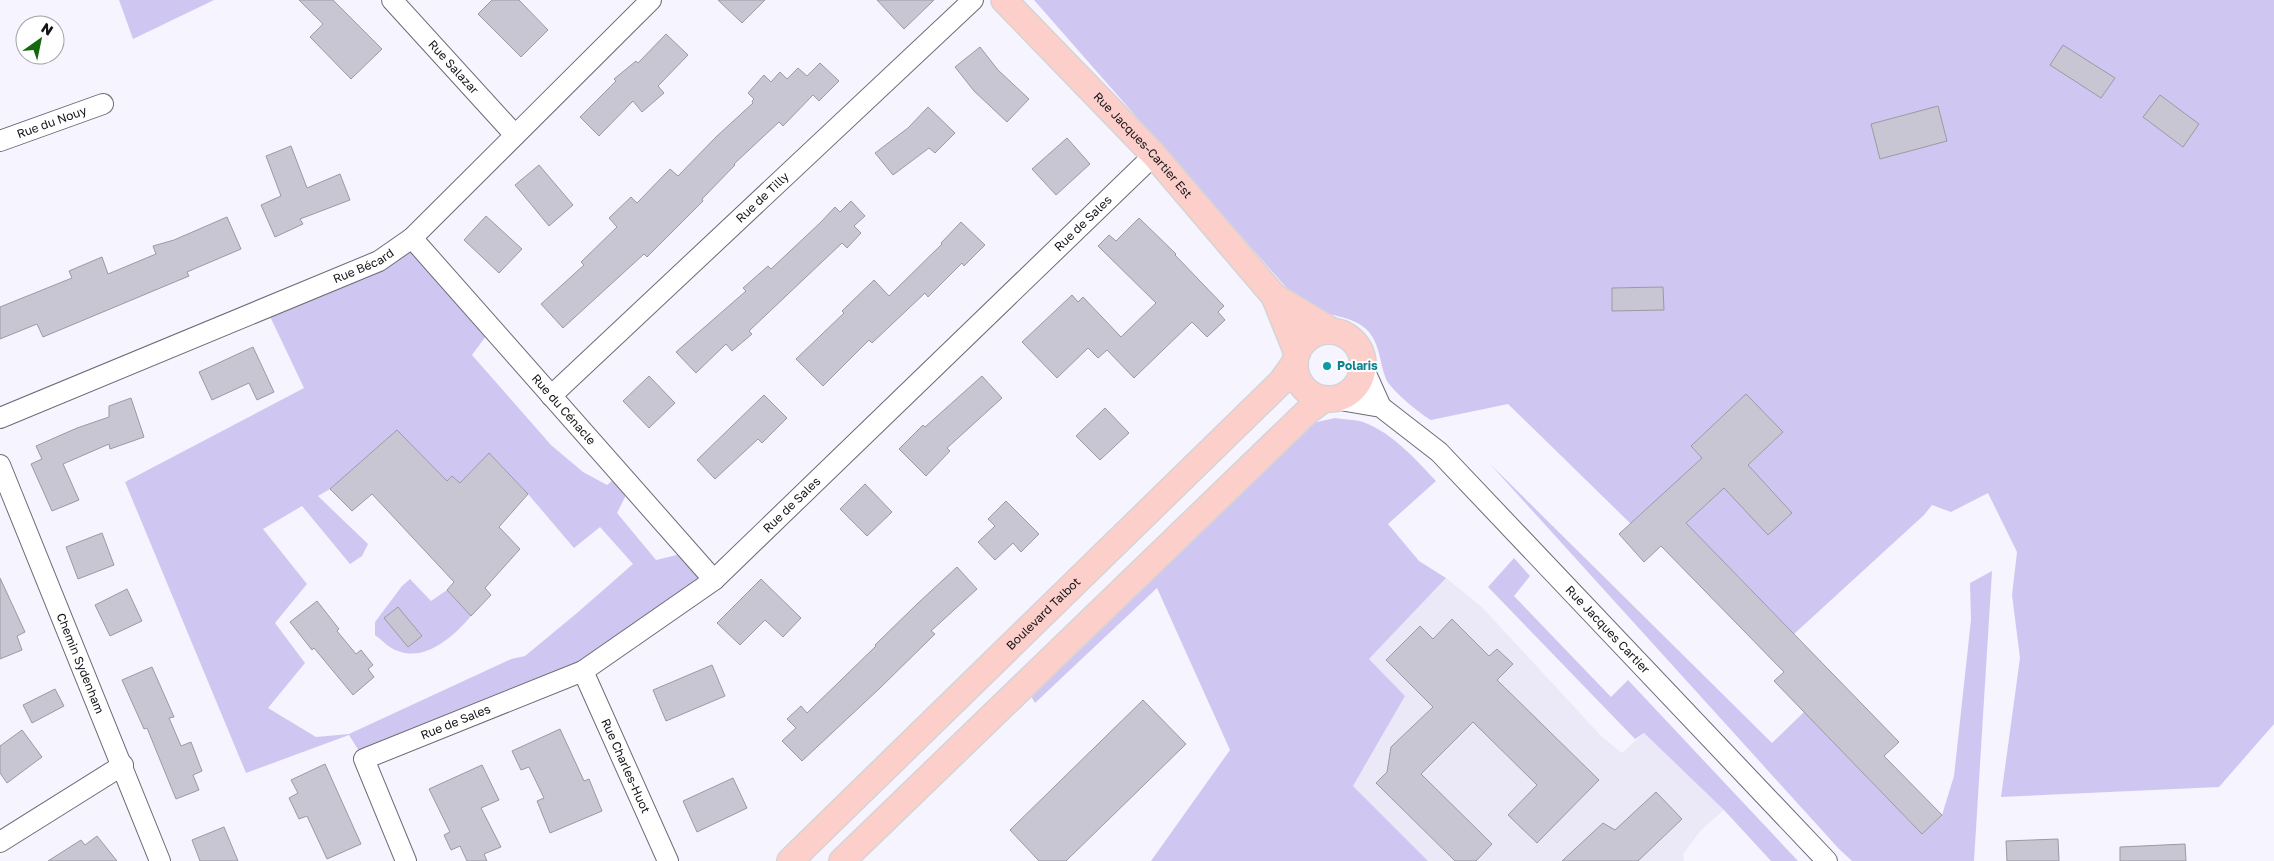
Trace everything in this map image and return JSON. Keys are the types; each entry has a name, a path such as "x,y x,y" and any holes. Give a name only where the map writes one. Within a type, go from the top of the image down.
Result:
{"main road":[{"name":"Rue Jacques-Cartier Est","path":"1004,0 1154,155 1274,296 1332,331"},
{"name":"Rue Jacques-Cartier Est","path":"1274,296 1296,358"},
{"path":"842,861 1301,418 1329,399 1353,389 1358,382 1363,367 1360,352 1354,343 1342,334 1332,331 1312,335 1304,342 1296,358 1298,381 1304,389 1311,394 1329,399"},
{"name":"Boulevard Talbot","path":"790,861 1281,382 1296,358"}],"street":[{"name":"Rue Salazar","path":"392,0 515,136"},
{"name":"Rue Bécard","path":"0,418 379,261 412,238 651,0"},
{"name":"Rue de Tilly","path":"551,396 973,0"},
{"name":"Rue du Nouy","path":"0,141 103,104"},
{"name":"Rue de Sales","path":"406,861 364,759 583,671 714,580 1154,155"},
{"name":"Rue du Cénacle","path":"412,238 714,580"},
{"name":"Rue Jacques Cartier","path":"1363,367 1380,407"},
{"name":"Rue Jacques Cartier","path":"1329,399 1380,407 1439,452 1827,861"},
{"name":"Chemin Sydenham","path":"0,465 160,861"},
{"name":"Rue Charles-Huot","path":"583,671 668,861"},
{"path":"0,842 122,765"}],"shaded area":[{"path":"119,0 214,0 133,39"},
{"path":"1034,0 2274,0 2274,724 2219,787 2001,797 2020,658 2012,595 2017,552 1988,493 1951,512 1932,505 1924,515 1794,634 1686,523 1782,433 1746,394 1691,446 1702,458 1631,524 1508,404 1431,420 1406,401 1389,384 1373,337 1363,326 1306,306 1284,285","holes":["1663,287 1663,310 1612,310 1612,288"]},
{"path":"412,238 492,328 472,355 551,445 583,472 607,485 620,474 631,485 617,513 656,560 689,552 714,580 583,671 364,759 349,735 246,773 125,482 304,388 266,308","holes":["397,430 447,481 452,476 460,483 489,453 528,494 574,548 600,527 633,564 525,656 511,659 349,734 316,737 268,708 305,663 275,623 307,584 263,529 302,506 350,564 362,556 368,544 318,496 330,489"]},
{"path":"1335,418 1363,422 1384,433 1403,447 1436,481 1388,524 1419,561 1446,578 1369,659 1405,696 1353,786 1428,861 1151,861 1230,750 1157,588 1035,703 1028,691 1308,424"},
{"path":"1490,464 1772,743 1804,712 1922,834 1942,815 1954,776 1971,620 1970,583 1992,571 1974,861 1852,861 1839,849"},
{"path":"1514,558 1530,576 1514,596 1611,697 1628,680 1798,861 1771,861 1724,810 1644,733 1635,739 1488,587"},
{"path":"1446,578 1482,607 1602,737 1622,753 1644,733 1724,810 1701,830 1683,854 1684,861 1428,861 1353,786 1405,696 1369,659"},
{"path":"410,579 431,601 447,590 471,616 448,639 429,650 419,653 395,650 375,635 375,622 402,586"}],"building":[{"path":"299,0 333,0 382,49 351,79 310,37 323,24"},
{"path":"492,0 519,0 548,30 521,57 478,14"},
{"path":"718,0 765,0 742,23"},
{"path":"877,0 934,0 904,29"},
{"path":"666,34 688,55 658,86 664,93 642,112 633,101 599,136 580,117 616,81 614,79 636,61 638,63"},
{"path":"2063,45 2115,78 2101,98 2050,65"},
{"path":"980,47 998,70 1029,99 1007,122 974,91 955,67"},
{"path":"820,63 839,81 819,101 813,95 783,126 779,122 734,164 702,199 703,201 647,257 644,254 563,328 541,304 584,265 581,262 617,227 609,218 631,197 637,203 670,169 678,176 753,103 754,99 748,93 764,75 771,82 780,72 787,79 798,68 807,76"},
{"path":"2160,95 2199,124 2183,147 2143,117"},
{"path":"1938,106 1947,141 1880,159 1871,124"},
{"path":"928,107 955,133 935,153 929,148 893,175 875,153 908,128"},
{"path":"1067,138 1090,164 1056,195 1032,169"},
{"path":"291,146 307,188 340,174 350,200 300,219 303,224 275,237 261,205 281,196 266,156"},
{"path":"539,165 573,205 549,226 515,185"},
{"path":"851,201 865,216 854,226 861,233 847,248 842,243 749,331 752,334 732,351 726,344 696,373 676,352 746,291 743,288 768,266 771,269 835,207 840,212"},
{"path":"486,216 522,249 499,273 464,240"},
{"path":"227,217 241,249 187,272 189,276 43,337 37,324 0,339 0,307 72,278 69,271 102,257 108,274 156,254 153,246 174,240"},
{"path":"1139,218 1176,254 1224,306 1218,312 1225,320 1207,337 1192,322 1134,378 1107,350 1098,358 1088,348 1057,378 1022,342 1072,295 1078,302 1083,297 1121,337 1156,303 1098,246 1109,235 1116,241"},
{"path":"961,222 985,245 964,266 962,263 928,297 925,293 872,343 869,340 823,386 796,359 844,313 842,311 874,280 889,296 942,244"},
{"path":"1663,287 1664,310 1612,311 1612,288"},
{"path":"253,347 274,392 257,400 249,383 212,400 199,372"},
{"path":"649,376 675,403 649,428 623,401"},
{"path":"982,376 1002,398 947,448 950,451 926,476 899,449 923,425 925,427"},
{"path":"1746,394 1783,432 1748,465 1792,513 1768,535 1724,488 1686,523 1899,742 1884,756 1942,815 1922,834 1774,681 1784,672 1661,546 1644,562 1619,534 1702,458 1691,446"},
{"path":"764,395 787,418 762,443 758,439 715,479 697,460"},
{"path":"131,398 144,437 110,449 109,444 63,464 79,500 52,511 31,464 42,459 36,446 77,428 109,417 109,406"},
{"path":"1105,408 1129,433 1100,460 1076,436"},
{"path":"397,430 447,481 452,476 460,483 489,453 528,494 499,527 520,549 485,588 491,595 471,616 447,590 454,582 372,494 352,511 330,489"},
{"path":"865,484 892,512 867,536 840,509"},
{"path":"1006,501 1039,534 1021,552 1013,543 995,560 978,542 995,526 988,519"},
{"path":"102,533 114,565 78,579 66,547"},
{"path":"957,567 977,589 931,631 935,634 802,761 782,741 796,728 787,719 801,706 807,713"},
{"path":"0,578 25,632 17,636 22,650 0,659"},
{"path":"761,579 801,618 783,637 765,620 740,645 717,623"},
{"path":"127,589 142,621 110,636 95,605"},
{"path":"317,601 339,629 337,631 356,654 361,650 373,665 368,669 374,677 353,695 314,648 312,650 290,622"},
{"path":"398,607 422,636 408,647 384,618"},
{"path":"1452,619 1489,656 1497,649 1513,664 1497,680 1599,780 1537,843 1508,815 1537,785 1473,722 1421,774 1492,844 1476,861 1455,861 1376,783 1387,772 1391,747 1433,707 1386,660 1420,626 1433,639"},
{"path":"712,665 725,696 666,721 653,690"},
{"path":"152,667 174,717 169,718 181,746 191,742 202,771 193,775 199,790 176,799 147,728 144,729 122,680"},
{"path":"55,689 64,706 32,723 23,705"},
{"path":"1143,700 1186,744 1066,861 1039,861 1010,830"},
{"path":"560,729 584,781 589,779 602,811 550,833 537,801 544,798 529,767 521,770 512,751"},
{"path":"22,730 42,757 7,783 0,773 0,746"},
{"path":"325,764 361,844 327,859 307,816 299,819 289,798 298,793 291,780"},
{"path":"482,765 499,800 481,808 501,847 484,854 487,861 467,861 460,846 451,850 444,835 450,832 429,789"},
{"path":"733,778 747,808 697,832 683,801"},
{"path":"1656,792 1682,819 1638,861 1562,861 1603,823 1615,830"},
{"path":"224,827 238,861 200,861 192,840"},
{"path":"97,836 117,861 48,861 81,840 85,845"},
{"path":"2058,839 2059,861 2007,861 2006,841"},
{"path":"2185,844 2186,861 2120,861 2120,847"}],"place":[{"name":"Polaris","path":"1327,366"}]}
